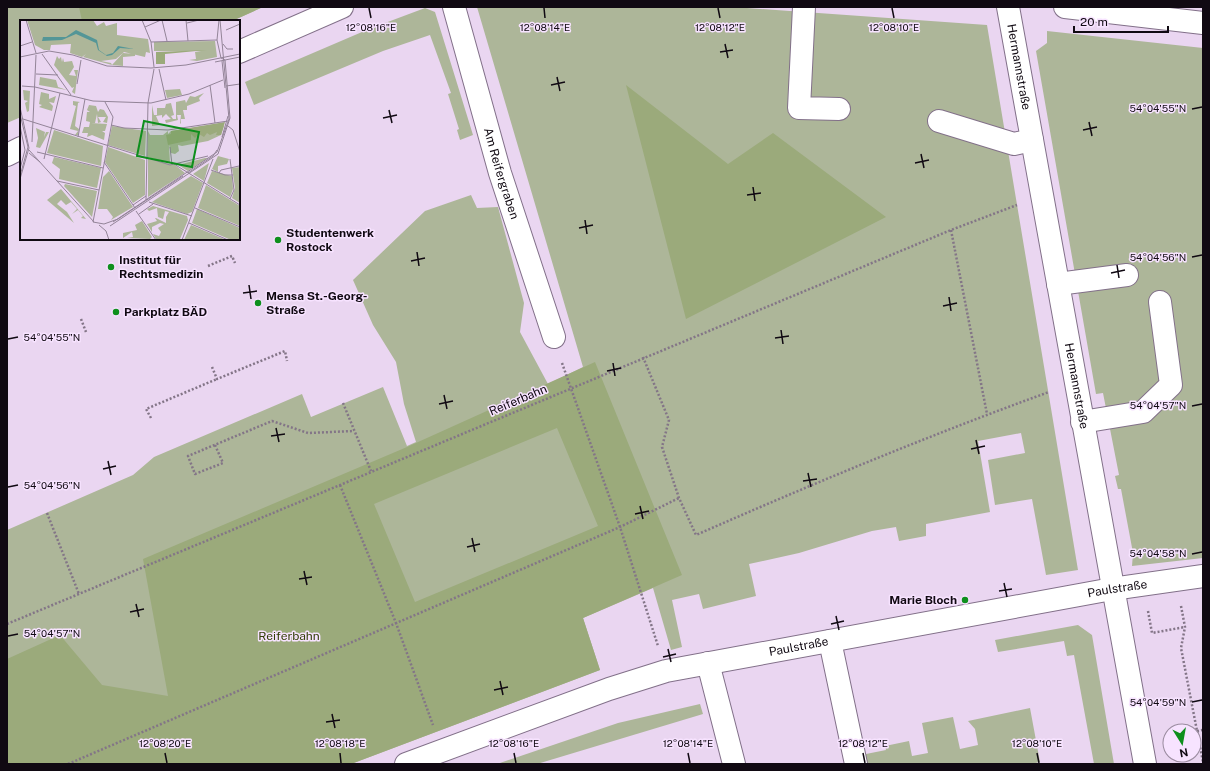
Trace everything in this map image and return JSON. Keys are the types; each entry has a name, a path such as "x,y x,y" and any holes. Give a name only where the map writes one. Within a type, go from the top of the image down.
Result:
{"street":[{"path":"240,52 342,7"},
{"name":"Am Reifergraben","path":"454,7 500,173 554,337"},
{"path":"804,7 799,108 839,109"},
{"name":"Hermannstraße","path":"1008,7 1112,589 1145,764"},
{"path":"1065,7 1203,23"},
{"path":"938,120 1014,144 1032,140"},
{"path":"7,155 20,148"},
{"path":"1058,284 1127,275"},
{"path":"1082,422 1143,412 1171,385 1160,302"},
{"name":"Paulstraße","path":"406,764 609,689 666,671 1112,589 1203,576"},
{"path":"830,640 856,764"},
{"path":"708,663 734,764"}],"path":[{"name":"Reiferbahn","path":"7,624 951,230 1042,196"},
{"path":"951,230 987,414"},
{"path":"208,266 232,256 235,263"},
{"path":"81,319 86,332"},
{"path":"150,418 146,409 217,379 285,351 287,361"},
{"path":"643,358 669,420 662,447 678,498 696,535 804,487 987,414 1075,382"},
{"path":"212,366 217,379"},
{"path":"571,388 620,527 666,671"},
{"path":"343,404 371,471"},
{"path":"215,445 222,463 195,474 188,456 272,421 308,433 354,431"},
{"path":"340,485 396,623 434,727"},
{"path":"68,764 620,527 678,498"},
{"path":"47,513 79,594"},
{"path":"1147,604 1152,633 1186,627"},
{"path":"1182,608 1186,627 1180,648 1195,723"}],"green space":[{"path":"7,7 263,7 234,20 20,20 20,117 7,123"},
{"path":"79,7 263,7 234,20 82,20"},
{"path":"477,7 733,7 987,25 1078,570 1046,575 1032,499 995,505 988,460 1025,453 1021,433 978,441 990,512 926,524 926,536 899,541 896,527 872,531 799,553 749,564 756,596 703,609 699,594 672,600 682,647 671,650 653,588 583,618 600,670 351,764 7,764 7,530 133,475 154,457 302,394 311,417 383,387 407,446 416,442 404,404 396,362 373,325 353,280 425,211 471,195 477,208 498,207 524,303 520,332 548,384 583,367"},
{"path":"425,8 435,12 473,135 460,140 457,130 459,129 448,94 451,93 430,35 383,51 254,105 245,82 369,29"},
{"path":"1047,31 1203,48 1203,558 1132,566 1133,553 1121,489 1118,489 1115,476 1119,475 1103,393 1096,394 1036,51 1047,43"},
{"path":"626,85 728,164 773,133 886,217 686,319"},
{"name":"Reiferbahn","path":"595,362 682,575 583,618 600,670 351,764 7,764 7,659 60,635 102,685 168,696 143,559 407,447","holes":["557,428 598,526 415,602 374,504"]},
{"path":"1078,625 1092,635 1114,764 1094,764 1074,655 1067,656 1064,641 998,652 995,640"},
{"path":"700,704 703,714 537,764 497,764 618,723"},
{"path":"1030,708 1040,762 1031,764 859,764 858,760 866,758 866,754 886,750 885,746 909,741 912,756 928,753 922,723 953,717 960,749 978,745 975,729 968,721"}],"place":[{"name":"Studentenwerk Rostock","path":"278,240"},
{"name":"Institut für Rechtsmedizin","path":"111,267"},
{"name":"Mensa St.-Georg- Straße","path":"258,303"},
{"name":"Parkplatz BÄD","path":"116,312"},
{"name":"Marie Bloch","path":"965,600"}]}
